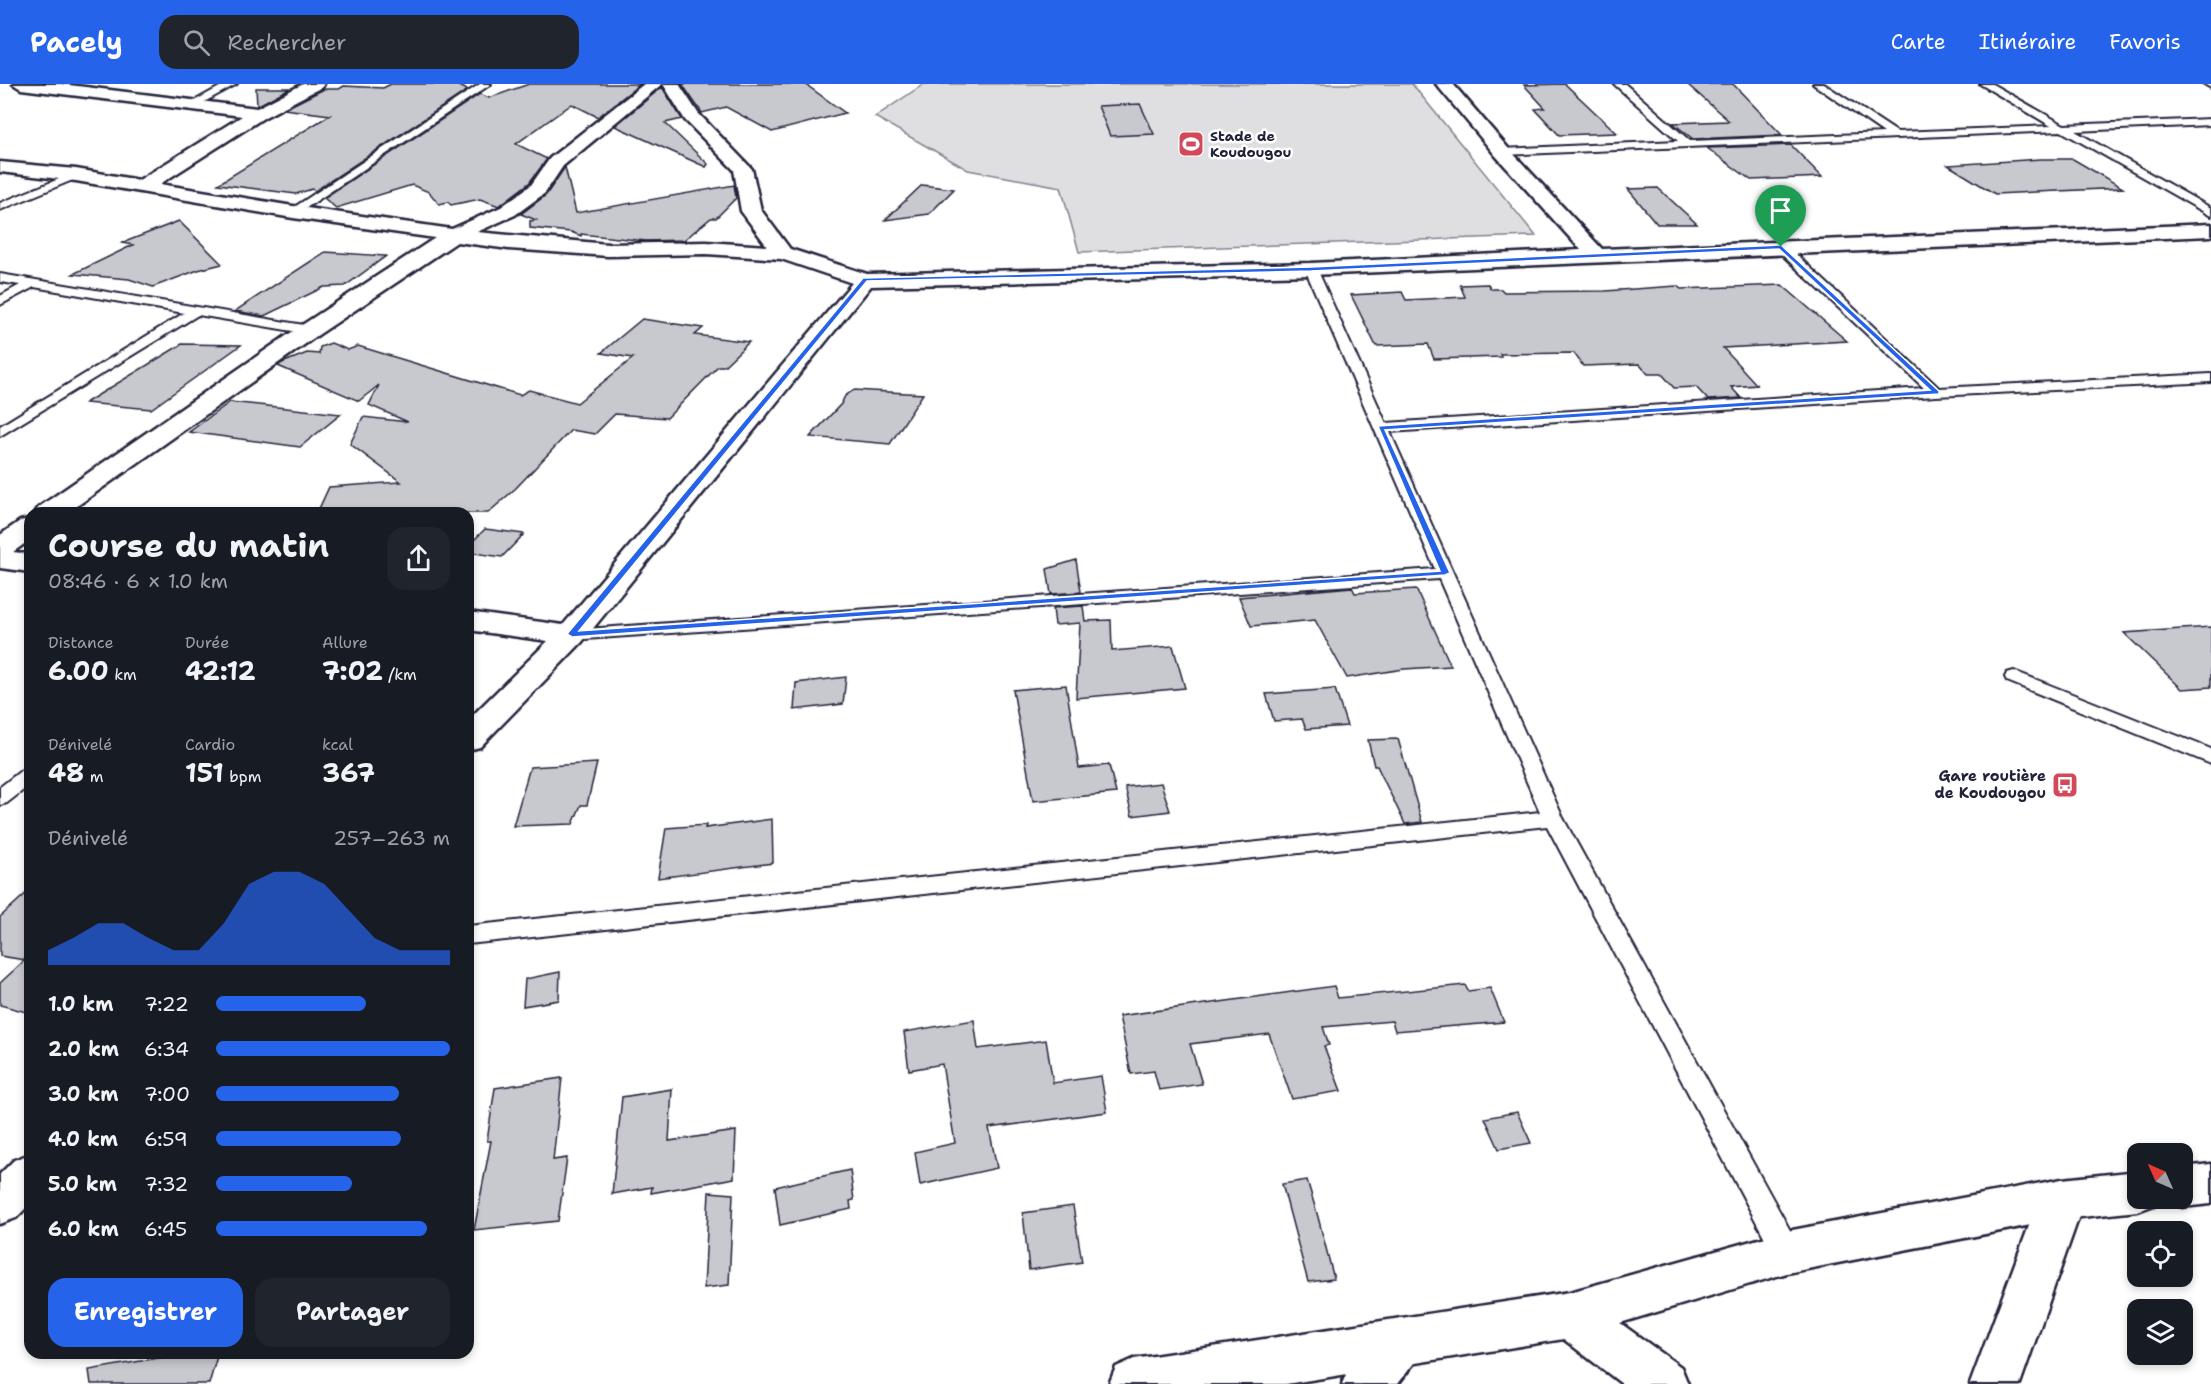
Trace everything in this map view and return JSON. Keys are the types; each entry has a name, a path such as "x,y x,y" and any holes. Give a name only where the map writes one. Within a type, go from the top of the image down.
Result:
{"street":[{"path":"21,84 71,87 259,113"},
{"path":"143,186 259,113 316,84"},
{"path":"58,507 310,330 452,236 508,211 538,189 556,162 654,84"},
{"path":"671,84 692,116 743,169 751,211 783,253"},
{"path":"1444,84 1502,152 1597,255"},
{"path":"0,167 76,175 293,212 509,243 608,250 706,248 783,253 865,280 1311,269 2211,230"},
{"path":"474,733 572,634 865,280"},
{"path":"0,548 24,531"},
{"path":"0,559 24,562"},
{"path":"474,622 572,634"},
{"path":"0,1204 24,1180"},
{"path":"2193,1186 2211,1184"},
{"path":"1134,1384 1570,1316 1787,1252 2062,1199 2127,1192"},
{"path":"1995,1384 2062,1199"},
{"path":"1570,1316 1663,1384"},
{"path":"1367,1384 1400,1342"}],"lane":[{"path":"192,105 232,84"},
{"path":"293,212 486,84"},
{"path":"1619,84 1687,144"},
{"path":"1818,84 1894,135"},
{"path":"1984,84 2211,213"},
{"path":"1502,152 2211,123"},
{"path":"0,207 76,175"},
{"path":"1781,247 1936,392"},
{"path":"1311,269 1553,818 1787,1252"},
{"path":"0,278 310,330"},
{"path":"0,301 31,284"},
{"path":"0,432 196,311"},
{"path":"1381,428 1936,392 2211,378"},
{"path":"572,634 1445,573"},
{"path":"2014,677 2211,757"},
{"path":"0,798 24,779"},
{"path":"474,934 1553,818"}],"shaded area":[{"name":"Stade de Koudougou","path":"924,84 1412,84 1536,236 1079,252 1061,187 968,170 875,117"}],"building":[{"path":"391,84 454,84 468,90 315,191 312,189 296,194 218,184 330,115 284,109 324,89 339,89 344,86 383,88"},
{"path":"529,84 640,84 598,117 572,104 516,144 547,159 529,183 499,206 480,199 451,205 448,202 439,204 429,192 412,185 336,208 324,198 480,94 489,98"},
{"path":"682,84 805,84 845,113 772,132 726,107 702,113"},
{"path":"1565,84 1617,133 1559,135 1535,109 1545,108 1524,85"},
{"path":"1687,84 1733,84 1782,135 1693,139 1673,123 1729,121"},
{"path":"662,87 682,119 665,123 708,164 706,167 615,126"},
{"path":"256,88 290,88 257,106"},
{"path":"1140,104 1154,134 1110,136 1098,106"},
{"path":"1791,145 1822,177 1751,180 1707,148"},
{"path":"2073,159 2123,188 1995,194 1948,165"},
{"path":"565,167 576,213 734,185 736,198 716,218 711,218 684,240 646,241 581,234 581,236 571,232 530,228 530,221 536,220 521,214 546,195"},
{"path":"922,185 954,189 929,214 885,220"},
{"path":"1658,188 1697,224 1657,224 1628,189"},
{"path":"179,221 222,264 198,270 153,287 129,279 73,274 133,245 122,243"},
{"path":"325,252 386,256 345,286 324,287 264,316 235,311"},
{"path":"1488,284 1491,289 1501,289 1504,292 1782,285 1847,341 1723,348 1757,385 1731,387 1741,398 1708,400 1696,387 1674,388 1662,374 1648,374 1639,364 1583,366 1574,353 1500,354 1501,357 1434,359 1428,344 1376,346 1351,295 1402,292 1406,300 1465,297 1460,285"},
{"path":"642,319 703,328 695,335 749,342 724,366 718,366 667,418 615,414 595,434 571,430 516,488 488,513 474,513 474,507 320,507 329,487 401,482 350,444 363,417 408,422 369,405 379,385 359,401 278,366 307,353 319,354 320,347 331,343 348,350 358,346 520,395 529,390 577,403 633,358 601,353"},
{"path":"182,344 241,345 151,409 85,403"},
{"path":"854,390 923,394 890,444 810,437 841,404 845,396"},
{"path":"230,402 341,414 300,447 189,432"},
{"path":"485,529 524,534 502,557 474,553 474,540"},
{"path":"1076,560 1081,592 1051,594 1047,569"},
{"path":"1352,587 1355,593 1416,589 1451,666 1404,669 1347,678 1315,620 1251,626 1239,597"},
{"path":"1083,606 1085,621 1111,620 1112,651 1173,646 1185,688 1076,698 1080,623 1055,625 1053,608"},
{"path":"2211,627 2211,687 2182,689 2124,633"},
{"path":"846,677 843,704 794,710 796,683"},
{"path":"1066,685 1079,768 1109,765 1116,793 1033,801 1013,690"},
{"path":"1335,689 1347,726 1306,729 1302,719 1274,721 1266,694"},
{"path":"1398,739 1422,822 1405,824 1377,766 1374,766 1368,740"},
{"path":"597,763 587,805 581,805 573,824 513,826 530,767"},
{"path":"1161,783 1170,811 1132,816 1125,787"},
{"path":"772,819 773,863 658,878 666,828 706,825 705,828"},
{"path":"24,895 24,960 0,956 0,917"},
{"path":"24,961 24,1011 0,1005 0,983"},
{"path":"560,972 559,1000 523,1006 525,979"},
{"path":"1465,985 1468,991 1490,988 1504,1022 1395,1031 1392,1021 1323,1027 1329,1045 1324,1046 1341,1091 1292,1099 1269,1034 1190,1044 1202,1084 1159,1090 1154,1071 1131,1074 1119,1016 1334,986 1338,998"},
{"path":"974,1020 978,1049 1046,1040 1053,1083 1101,1076 1107,1112 989,1128 997,1168 920,1185 915,1152 955,1143 942,1064 909,1070 904,1032"},
{"path":"562,1078 553,1160 567,1158 558,1221 474,1230 491,1141 487,1141 495,1088"},
{"path":"672,1089 669,1141 736,1131 734,1178 651,1193 652,1187 612,1194 622,1097"},
{"path":"1517,1112 1531,1143 1499,1149 1485,1118"},
{"path":"850,1170 854,1200 850,1201 851,1209 780,1225 775,1187"},
{"path":"1307,1180 1334,1279 1308,1282 1282,1184"},
{"path":"709,1192 733,1194 729,1285 704,1288"},
{"path":"1073,1206 1082,1262 1029,1270 1023,1213"},
{"path":"152,1359 216,1359 209,1384 91,1384 89,1370"}],"place":[{"name":"Stade de Koudougou","path":"1191,144"},
{"name":"Gare routière de Koudougou","path":"2065,785"}],"route":[{"path":"1781,247 1936,392 1381,428 1445,573 572,634 865,280 1311,269 1781,247"}]}
